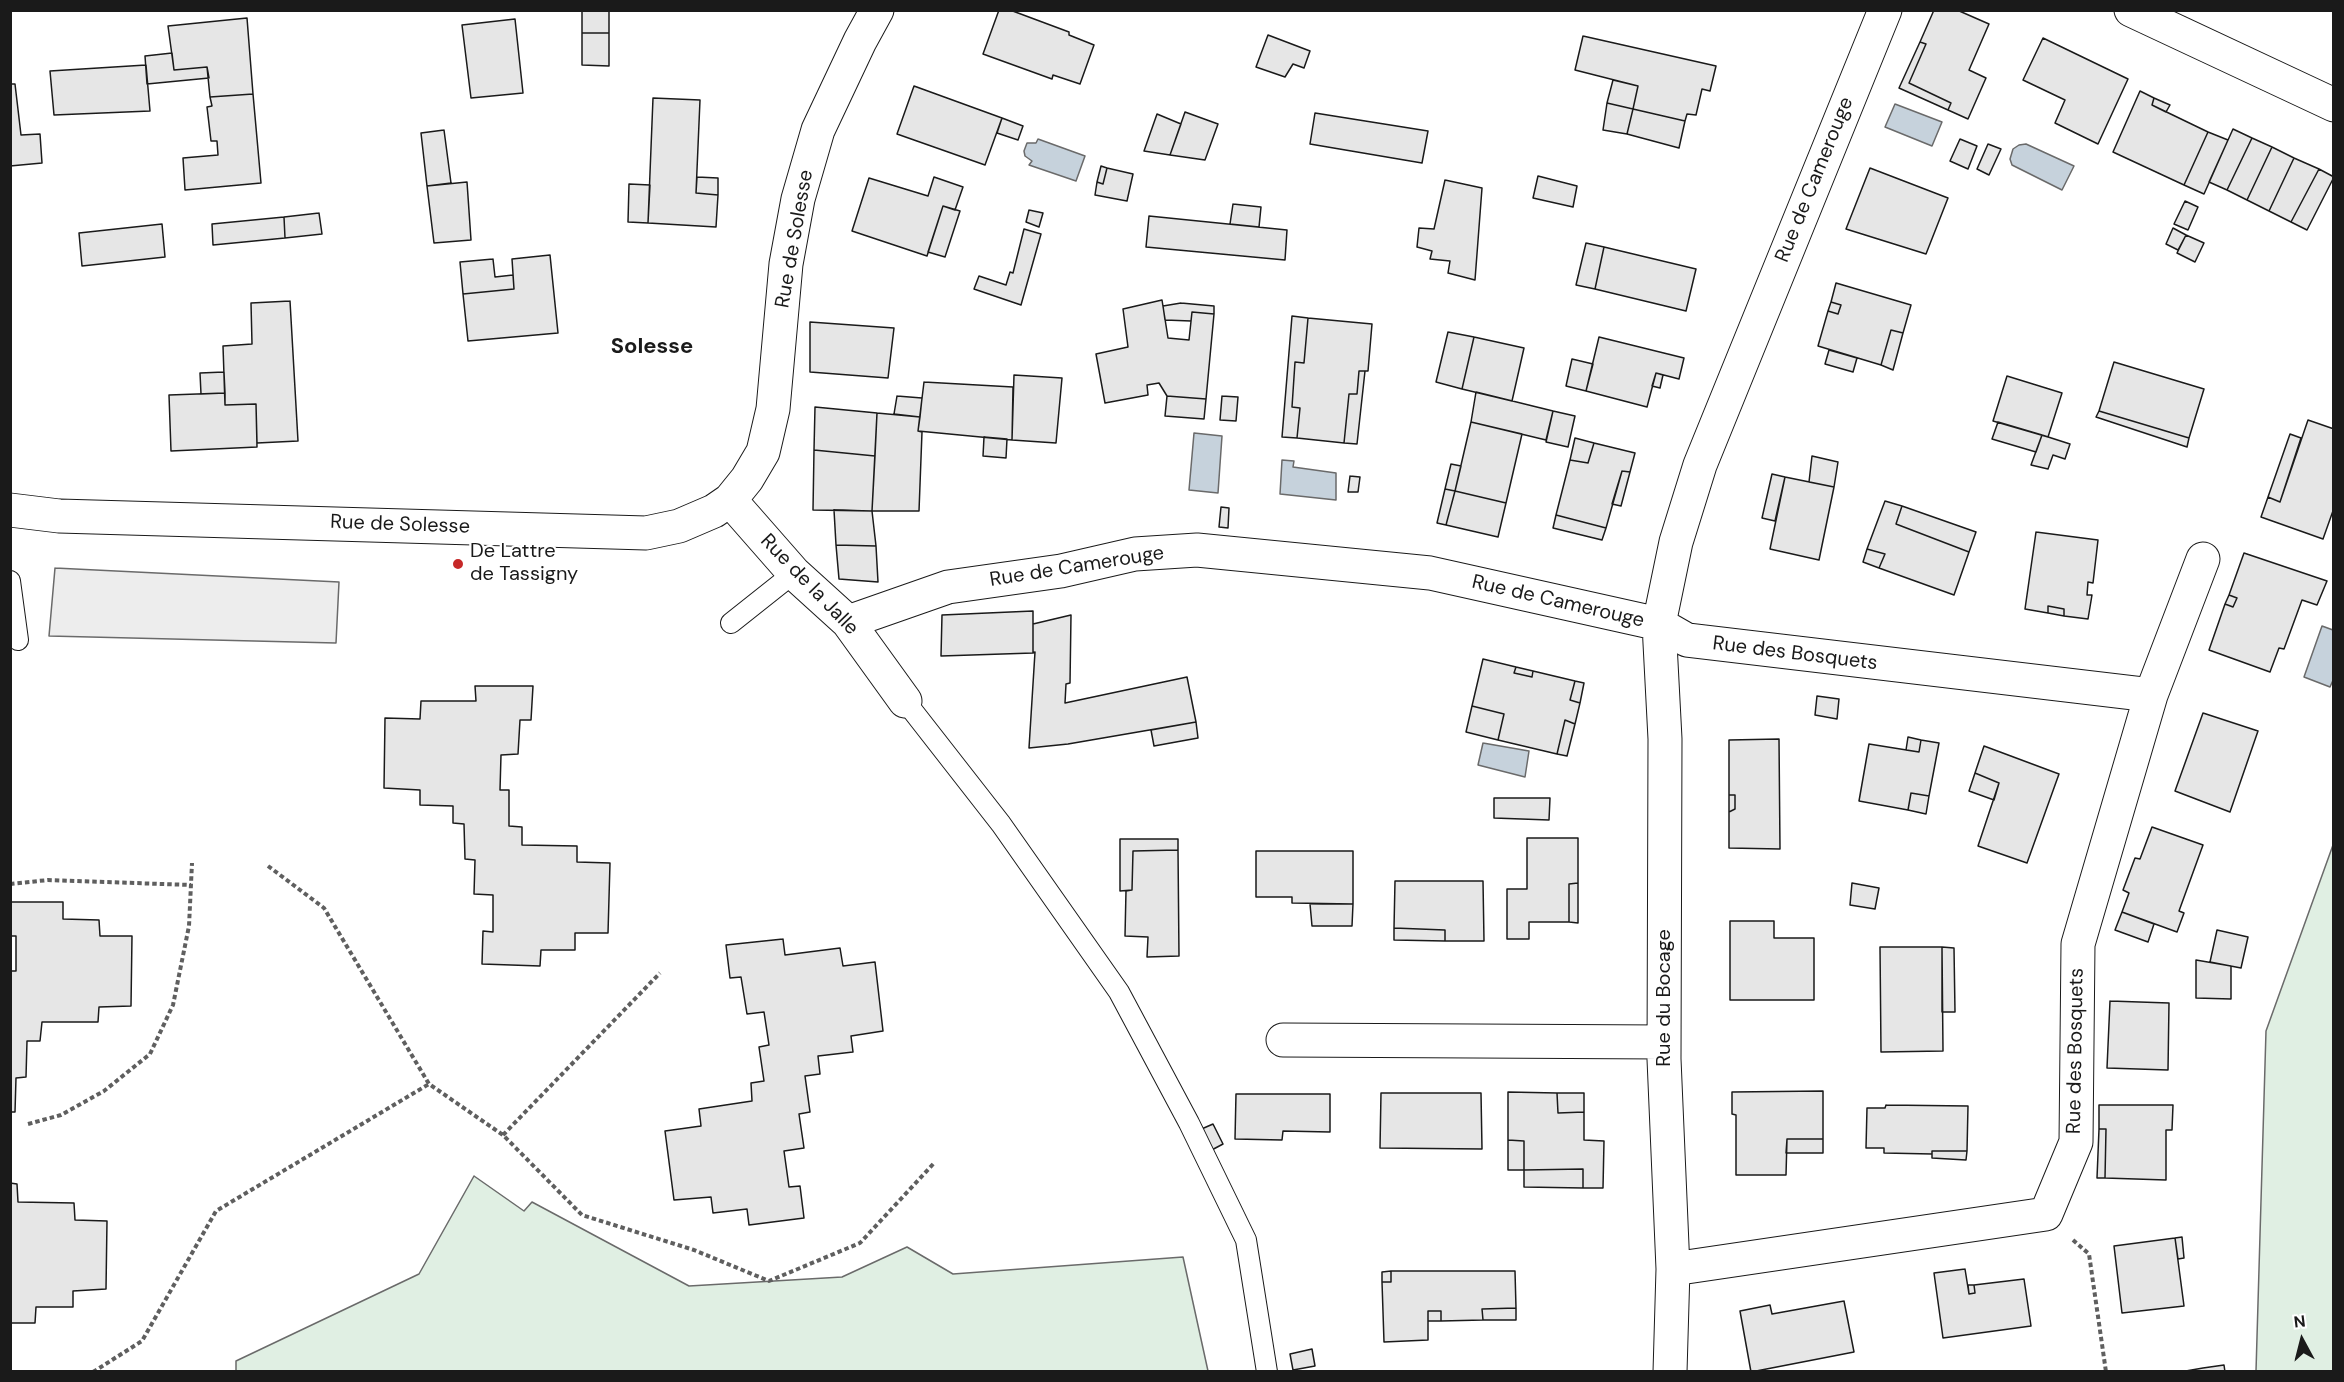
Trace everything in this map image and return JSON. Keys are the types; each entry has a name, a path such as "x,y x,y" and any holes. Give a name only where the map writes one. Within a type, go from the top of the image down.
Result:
{"street":[{"name":"Rue de Solesse","path":"10,510 59,516 646,533 679,526 714,512 730,500 747,479 763,452 773,409 788,254 798,199 818,130 860,40 877,10"},
{"name":"Rue de Camerouge","path":"848,622 948,586 1061,571 1135,554 1197,550 1430,573 1659,624 1676,542 1700,465 1885,10"},
{"path":"2131,10 2334,105"},
{"name":"Rue de la Jalle","path":"730,500 794,573 848,622 905,701"},
{"name":"Rue des Bosquets","path":"2046,1214 2076,1142 2078,944 2151,695 2203,559"},
{"name":"Rue des Bosquets","path":"1659,624 1687,640 2151,695"},
{"name":"Rue du Bocage","path":"1659,624 1665,739 1664,1042 1667,1166 1673,1269 1670,1371"},
{"path":"1283,1040 1664,1042"},
{"path":"1673,1269 2046,1214"}],"lane":[{"path":"732,623 794,573"},
{"path":"10,581 18,640"},
{"path":"905,701 1001,824 1119,992 1189,1123 1246,1240 1267,1371"}],"path":[{"path":"28,1124 61,1115 104,1091 150,1054 173,1005 189,926 192,863"},
{"path":"268,866 324,908 429,1084 503,1135 582,1215 694,1250 769,1281 860,1243 935,1162"},
{"path":"10,884 48,880 191,885"},
{"path":"503,1135 660,973"},
{"path":"93,1371 142,1341 216,1211 429,1084"},
{"path":"2046,1214 2089,1254 2106,1371"}],"green space":[{"path":"2333,845 2333,1371 2256,1371 2266,1031"},
{"path":"474,1176 524,1211 532,1202 689,1286 842,1277 907,1247 953,1274 1183,1257 1208,1371 236,1371 236,1361 419,1274"}],"shaded area":[{"path":"1895,104 1942,122 1932,146 1885,127"},
{"path":"1038,139 1085,156 1076,181 1029,165 1032,161 1025,156 1024,151 1027,143 1036,143"},
{"path":"2026,144 2074,166 2062,190 2012,165 2010,159 2013,149"},
{"path":"1194,433 1222,436 1218,493 1189,490"},
{"path":"1282,460 1294,461 1293,467 1336,473 1336,500 1280,494"},
{"path":"55,568 339,582 336,643 49,636"},
{"path":"2322,626 2333,630 2334,678 2330,687 2304,677"},
{"path":"1483,743 1529,751 1525,777 1478,765"}],"building":[{"path":"582,10 609,10 609,33 582,33"},
{"path":"999,10 1010,10 1069,32 1069,35 1094,45 1080,84 1053,75 1052,79 983,54"},
{"path":"1934,10 1957,10 1989,24 1969,70 1986,78 1968,119 1948,110 1951,103 1909,83 1926,44 1920,42"},
{"path":"247,18 253,94 210,97 207,67 174,70 168,26"},
{"path":"515,19 523,93 471,98 462,25"},
{"path":"582,33 609,33 609,66 582,65"},
{"path":"1268,35 1310,51 1304,68 1293,64 1285,77 1256,67"},
{"path":"1583,36 1716,66 1710,91 1702,89 1696,115 1687,114 1685,121 1633,109 1638,86 1575,70"},
{"path":"2043,38 2128,79 2098,144 2055,123 2065,100 2023,80"},
{"path":"1920,42 1926,44 1909,83 1951,103 1948,110 1899,88"},
{"path":"172,53 174,70 207,67 209,78 147,84 145,56"},
{"path":"146,65 150,111 54,115 50,71"},
{"path":"1613,80 1638,86 1633,109 1607,103"},
{"path":"10,84 15,84 21,135 40,134 42,163 10,166"},
{"path":"914,86 1002,118 985,165 897,134"},
{"path":"2140,91 2154,98 2152,105 2208,132 2184,185 2113,152"},
{"path":"253,94 261,183 185,190 183,158 218,155 217,141 211,141 207,107 212,106 210,97"},
{"path":"653,98 700,100 696,193 718,195 716,227 648,223"},
{"path":"2154,98 2170,105 2166,112 2152,105"},
{"path":"1607,103 1633,109 1627,134 1603,130"},
{"path":"1633,109 1685,121 1679,148 1627,134"},
{"path":"1185,112 1218,124 1205,160 1170,155"},
{"path":"1315,113 1428,131 1422,163 1310,144"},
{"path":"1157,114 1181,124 1170,155 1144,151"},
{"path":"1002,118 1023,126 1018,140 997,133"},
{"path":"2233,129 2252,138 2227,190 2209,182"},
{"path":"444,130 451,183 427,186 421,133"},
{"path":"2208,132 2228,140 2204,194 2184,185"},
{"path":"2252,138 2272,147 2247,200 2227,190"},
{"path":"1960,139 1977,146 1968,169 1950,161"},
{"path":"1988,144 2001,149 1989,175 1977,169"},
{"path":"2272,147 2294,158 2269,211 2247,200"},
{"path":"2294,158 2319,169 2291,222 2269,211"},
{"path":"1101,166 1107,168 1103,184 1097,182"},
{"path":"1107,168 1133,174 1127,201 1095,195 1097,182 1103,184"},
{"path":"1870,168 1948,198 1926,254 1846,229"},
{"path":"2319,169 2334,177 2307,230 2291,222"},
{"path":"1538,176 1577,186 1573,207 1533,198"},
{"path":"697,177 718,178 718,195 696,193"},
{"path":"934,177 963,187 955,210 943,206 927,256 852,231 869,178 928,196"},
{"path":"1445,180 1482,188 1475,280 1448,273 1450,261 1430,259 1432,251 1417,247 1419,228 1434,229"},
{"path":"467,182 471,240 434,243 427,186"},
{"path":"629,184 650,185 648,223 628,222"},
{"path":"2185,201 2198,207 2188,230 2174,224"},
{"path":"1233,204 1261,207 1259,227 1230,224"},
{"path":"943,206 960,211 945,257 928,252"},
{"path":"1029,210 1043,213 1039,227 1026,222"},
{"path":"319,213 322,234 285,238 284,217"},
{"path":"1149,216 1287,230 1285,260 1146,247"},
{"path":"284,217 285,238 213,245 212,224"},
{"path":"162,224 165,257 82,266 79,233"},
{"path":"2173,228 2186,235 2178,250 2166,244"},
{"path":"1024,229 1041,234 1021,305 974,289 979,276 1006,285 1010,272 1013,273"},
{"path":"2186,235 2204,243 2195,262 2177,253"},
{"path":"1586,243 1604,247 1595,289 1576,285"},
{"path":"1604,247 1696,269 1686,311 1595,289"},
{"path":"550,255 558,333 468,341 463,294 514,289 512,259"},
{"path":"493,259 495,277 513,275 514,289 463,294 460,262"},
{"path":"1836,283 1911,305 1903,333 1891,330 1881,365 1818,346 1828,311 1838,314 1841,305 1831,302"},
{"path":"1162,300 1168,338 1189,340 1192,312 1214,314 1206,399 1167,396 1159,383 1147,385 1148,395 1105,403 1096,354 1128,347 1123,309"},
{"path":"290,301 298,441 257,443 256,404 225,405 223,346 252,344 251,303"},
{"path":"1831,302 1841,305 1838,314 1828,311"},
{"path":"1181,303 1214,306 1214,314 1192,312 1191,321 1165,320 1163,306"},
{"path":"1292,316 1308,318 1304,363 1295,362 1292,407 1300,408 1297,438 1282,437"},
{"path":"1308,318 1372,324 1368,371 1359,371 1357,394 1349,394 1344,443 1297,438 1300,408 1292,407 1295,362 1304,363"},
{"path":"810,322 894,328 888,378 810,372"},
{"path":"1891,330 1903,333 1893,370 1881,365"},
{"path":"1448,332 1474,337 1462,389 1436,382"},
{"path":"1474,337 1524,348 1512,401 1462,389"},
{"path":"1599,337 1684,358 1679,379 1656,373 1647,407 1586,391"},
{"path":"1829,350 1857,358 1853,372 1825,364"},
{"path":"1572,359 1593,364 1586,391 1566,386"},
{"path":"2114,362 2204,389 2189,438 2099,411"},
{"path":"1359,371 1365,371 1357,444 1344,443 1349,394 1357,394"},
{"path":"224,372 225,393 201,394 200,373"},
{"path":"1656,373 1663,375 1660,388 1652,386"},
{"path":"1014,375 1062,378 1056,443 1012,440"},
{"path":"2007,376 2062,393 2048,437 1993,421"},
{"path":"924,382 1013,387 1012,440 918,431"},
{"path":"1476,392 1553,411 1546,440 1471,422"},
{"path":"225,393 225,405 256,404 257,447 171,451 169,395"},
{"path":"897,396 922,398 920,417 894,414"},
{"path":"1167,396 1206,399 1204,419 1165,416"},
{"path":"1222,396 1238,397 1236,421 1220,420"},
{"path":"815,407 877,413 875,456 814,450"},
{"path":"1553,411 1575,416 1568,447 1546,442"},
{"path":"2099,411 2189,438 2187,447 2096,417"},
{"path":"877,413 920,417 918,431 922,432 919,511 872,511"},
{"path":"2308,420 2334,429 2334,508 2323,539 2261,517 2268,497 2280,502"},
{"path":"1471,422 1522,434 1506,503 1455,491"},
{"path":"1998,422 2042,435 2036,452 1992,439"},
{"path":"2290,434 2301,438 2280,502 2268,497"},
{"path":"2042,435 2070,444 2065,459 2053,455 2048,469 2031,465"},
{"path":"984,437 1007,439 1006,458 983,456"},
{"path":"1575,438 1594,443 1588,463 1570,460"},
{"path":"1594,443 1635,453 1630,472 1622,471 1606,528 1556,515 1570,460 1588,463"},
{"path":"814,450 875,456 872,511 813,510"},
{"path":"1812,456 1838,462 1834,487 1809,482"},
{"path":"1451,464 1461,466 1455,491 1445,489"},
{"path":"1622,471 1630,472 1621,506 1612,504"},
{"path":"1772,474 1785,477 1775,521 1762,518"},
{"path":"1350,476 1360,477 1358,492 1348,492"},
{"path":"1785,477 1834,487 1819,560 1770,549"},
{"path":"1445,489 1455,491 1446,525 1437,523"},
{"path":"1455,491 1506,503 1498,537 1446,525"},
{"path":"1885,501 1902,506 1896,524 1969,552 1954,595 1879,568 1885,554 1867,549"},
{"path":"1902,506 1976,532 1969,552 1896,524"},
{"path":"1221,507 1229,508 1228,528 1219,527"},
{"path":"834,510 872,511 876,546 836,545"},
{"path":"1556,515 1606,528 1602,540 1553,528"},
{"path":"2036,532 2098,540 2093,583 2088,582 2087,595 2092,595 2088,619 2064,616 2064,609 2048,606 2048,613 2025,609"},
{"path":"836,545 876,546 878,582 839,579"},
{"path":"1867,549 1885,554 1879,568 1863,562"},
{"path":"2244,553 2327,581 2317,605 2302,600 2284,649 2279,648 2270,672 2209,650 2225,604 2233,607 2237,598 2229,595"},
{"path":"2229,595 2237,598 2233,607 2225,604"},
{"path":"2048,606 2064,609 2064,616 2048,613"},
{"path":"1033,611 1033,653 941,656 942,615"},
{"path":"1071,615 1070,683 1066,684 1065,703 1187,677 1196,722 1068,744 1029,748 1035,652 1033,653 1033,624"},
{"path":"1483,659 1516,667 1514,673 1532,677 1533,671 1575,681 1570,700 1580,703 1575,724 1565,720 1557,754 1498,740 1504,714 1472,706"},
{"path":"1516,667 1533,671 1532,677 1514,673"},
{"path":"1575,681 1584,683 1580,703 1570,700"},
{"path":"475,686 533,686 531,720 520,720 518,754 501,755 500,790 509,790 509,826 522,827 522,845 577,846 577,862 610,863 608,933 575,933 575,950 541,950 540,966 482,964 483,931 493,932 493,895 474,894 475,860 465,859 464,824 453,823 453,806 420,805 420,790 384,788 385,718 420,719 421,701 476,701"},
{"path":"1817,696 1839,699 1837,719 1815,715"},
{"path":"1472,706 1504,714 1498,740 1466,732"},
{"path":"2203,713 2258,731 2230,812 2175,791"},
{"path":"1565,720 1575,724 1567,756 1557,754"},
{"path":"1196,722 1198,738 1154,746 1151,730"},
{"path":"1908,737 1921,740 1919,752 1906,750"},
{"path":"1779,739 1780,849 1729,848 1729,812 1735,809 1735,795 1729,795 1729,740"},
{"path":"1921,740 1939,743 1929,796 1911,793 1908,810 1859,801 1869,744 1919,752"},
{"path":"1984,746 2059,774 2027,863 1978,846 1999,783 1975,773"},
{"path":"1975,773 1999,783 1994,800 1969,791"},
{"path":"1911,793 1929,796 1926,814 1908,810"},
{"path":"1729,795 1735,795 1735,809 1729,812"},
{"path":"1494,798 1550,798 1549,820 1494,818"},
{"path":"2152,827 2203,845 2179,911 2184,913 2177,932 2122,912 2129,893 2123,890 2135,858 2140,859"},
{"path":"1527,838 1578,838 1578,883 1569,884 1569,922 1529,922 1529,939 1507,939 1507,889 1527,889"},
{"path":"1120,839 1178,839 1178,850 1133,851 1132,890 1120,891"},
{"path":"1178,850 1179,956 1147,957 1148,937 1125,936 1126,891 1132,890 1133,851"},
{"path":"1256,851 1353,851 1353,904 1292,903 1292,897 1256,897"},
{"path":"1395,881 1483,881 1484,941 1445,941 1445,930 1394,928"},
{"path":"1578,883 1578,923 1569,922 1569,884"},
{"path":"1852,883 1879,888 1875,909 1850,905"},
{"path":"10,902 63,902 63,919 99,920 100,936 132,936 131,1006 99,1007 98,1022 42,1022 40,1041 27,1041 26,1077 16,1078 15,1112 10,1112 10,971 16,971 16,936 10,936"},
{"path":"1310,904 1353,904 1352,926 1312,926"},
{"path":"2122,912 2154,924 2148,942 2115,930"},
{"path":"1730,921 1774,921 1774,938 1814,938 1814,1000 1730,1000"},
{"path":"1394,928 1445,930 1445,941 1394,940"},
{"path":"2217,930 2248,937 2241,968 2210,962"},
{"path":"783,939 785,955 840,948 843,966 875,962 883,1031 851,1036 853,1052 818,1056 820,1074 805,1076 810,1112 799,1114 804,1148 784,1151 789,1187 800,1186 804,1218 749,1225 747,1209 713,1213 711,1197 674,1200 665,1131 701,1126 699,1109 752,1101 751,1083 764,1081 759,1047 769,1045 764,1012 747,1014 741,977 730,978 726,945"},
{"path":"1880,947 1942,947 1943,1051 1881,1052"},
{"path":"1942,947 1954,948 1955,1012 1942,1012"},
{"path":"2196,960 2231,966 2231,999 2196,998"},
{"path":"2110,1001 2169,1003 2168,1070 2107,1068"},
{"path":"1823,1091 1823,1139 1787,1139 1786,1175 1736,1175 1736,1115 1732,1114 1732,1092"},
{"path":"1508,1092 1557,1093 1558,1113 1584,1112 1584,1140 1604,1141 1603,1188 1583,1188 1583,1169 1524,1170 1524,1141 1508,1140"},
{"path":"1381,1093 1481,1093 1482,1149 1380,1148"},
{"path":"1557,1093 1584,1093 1584,1112 1558,1113"},
{"path":"1236,1094 1330,1094 1330,1132 1283,1131 1282,1140 1235,1139"},
{"path":"1886,1105 1968,1106 1967,1151 1932,1151 1932,1154 1884,1153 1884,1148 1866,1148 1867,1108 1885,1108"},
{"path":"2099,1105 2173,1105 2172,1130 2166,1130 2166,1180 2105,1178 2106,1129 2099,1129"},
{"path":"1213,1124 1223,1144 1208,1152 1197,1131"},
{"path":"2099,1129 2106,1129 2105,1178 2097,1178"},
{"path":"1787,1139 1823,1139 1823,1153 1786,1153"},
{"path":"1508,1140 1524,1141 1524,1170 1508,1170"},
{"path":"1932,1151 1967,1151 1966,1160 1932,1158"},
{"path":"1583,1169 1583,1188 1524,1187 1524,1170"},
{"path":"10,1183 17,1184 18,1202 74,1203 75,1220 107,1221 106,1289 73,1291 73,1307 36,1307 35,1323 10,1323"},
{"path":"2182,1237 2184,1258 2178,1259 2175,1238"},
{"path":"2175,1238 2184,1306 2122,1313 2114,1246"},
{"path":"1965,1269 1969,1294 1975,1293 1974,1285 2024,1279 2031,1326 1943,1338 1934,1273"},
{"path":"1391,1271 1391,1282 1382,1282 1382,1272"},
{"path":"1391,1271 1515,1271 1516,1308 1482,1309 1483,1320 1441,1321 1441,1311 1428,1311 1428,1340 1384,1342 1382,1282 1391,1282"},
{"path":"1968,1285 1974,1285 1975,1293 1969,1294"},
{"path":"1844,1301 1854,1352 1751,1372 1740,1311 1770,1305 1772,1314"},
{"path":"1516,1308 1516,1320 1483,1320 1482,1309"},
{"path":"1428,1311 1441,1311 1441,1321 1428,1321"},
{"path":"1312,1349 1315,1366 1293,1370 1290,1354"},
{"path":"2224,1365 2225,1372 2180,1372 2203,1368"}],"place":[{"name":"De Lattre de Tassigny","path":"458,564"}],"district":[{"name":"Solesse","path":"652,347"}]}
